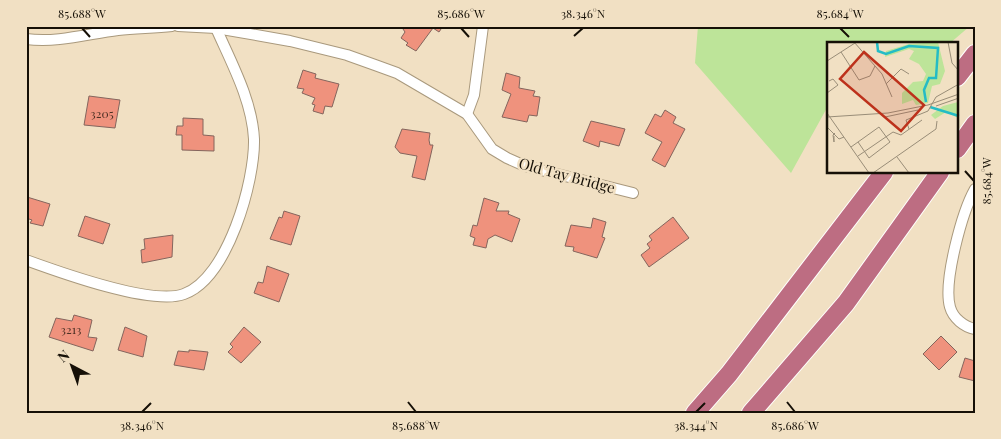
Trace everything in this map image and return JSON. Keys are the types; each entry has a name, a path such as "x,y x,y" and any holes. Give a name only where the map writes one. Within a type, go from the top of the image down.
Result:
{"highway":[{"path":"958,76 975,54"},
{"path":"958,148 975,124"},
{"path":"695,413 729,374 882,174"},
{"path":"751,413 846,303 939,174"}],"street":[{"path":"26,39 42,41 82,37 123,29 172,26"},
{"name":"Old Tay Bridge","path":"178,26 216,28 290,40 347,55 397,73 467,114 492,149 506,158 525,166 632,193"},
{"path":"467,114 474,95 483,26"},
{"path":"26,260 84,281 138,293 170,296 183,294 201,284 233,236 252,171 254,138 248,106 216,28"},
{"path":"975,190 962,219 948,290 950,308 957,319 975,329"}],"green space":[{"path":"698,26 970,26 951,42 827,42 827,108 791,173 695,63"}],"building":[{"path":"404,26 443,26 439,32 433,28 416,51 406,45 408,43 401,38 405,32"},
{"path":"303,70 316,74 315,78 339,84 332,107 325,106 323,114 313,111 315,105 312,104 315,98 302,93 304,89 297,88"},
{"path":"506,73 520,77 519,88 535,91 533,96 540,97 537,116 529,115 527,122 502,117 511,94 502,90"},
{"path":"89,96 120,100 115,128 84,125"},
{"path":"665,110 676,117 673,123 685,129 665,167 652,160 662,142 645,133 655,114 661,117"},
{"path":"183,118 203,119 203,135 214,136 214,151 182,150 182,135 176,135 177,126 183,126"},
{"path":"591,121 625,129 619,146 600,141 599,147 583,141"},
{"path":"402,129 430,133 430,145 433,145 425,180 412,177 417,156 400,153 395,147"},
{"path":"27,197 50,204 43,226 30,223 32,220 26,218"},
{"path":"484,198 499,203 496,211 509,211 508,214 520,219 512,242 495,235 488,239 486,248 473,245 475,238 470,236 473,225 477,226"},
{"path":"284,211 300,216 291,245 270,239 279,217 282,218"},
{"path":"85,216 110,224 103,244 78,236"},
{"path":"673,217 689,238 649,267 641,255 650,248 647,244 652,240 649,236"},
{"path":"593,218 606,222 602,237 605,238 597,258 573,251 574,247 565,246 571,225 591,228"},
{"path":"173,235 172,257 142,263 141,250 145,249 144,239"},
{"path":"267,266 289,274 279,302 254,293 258,282 263,283"},
{"path":"74,315 92,320 88,337 97,338 93,351 49,337 56,318 72,321"},
{"path":"125,327 147,336 143,357 118,350"},
{"path":"244,327 261,342 241,363 228,352 233,347 230,344"},
{"path":"941,336 957,352 939,370 923,354"},
{"path":"189,350 208,352 204,370 174,365 178,351 189,352"},
{"path":"965,358 975,361 975,381 959,377"}]}
